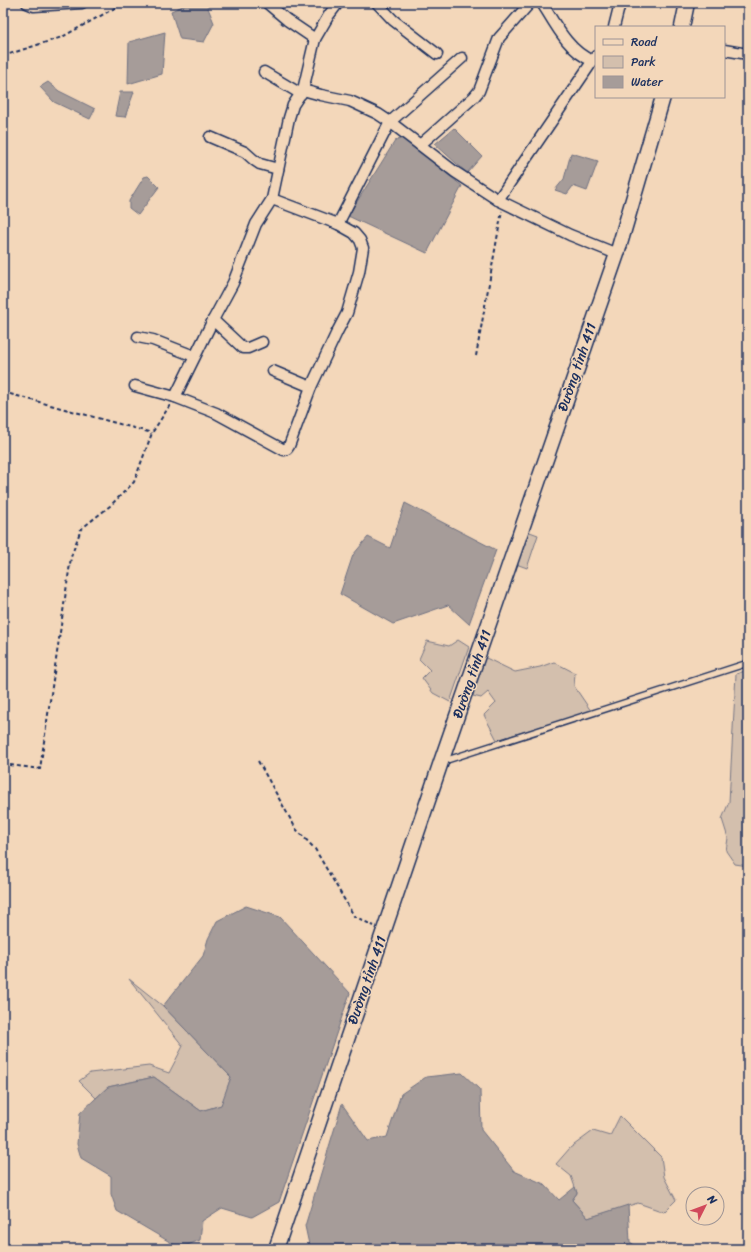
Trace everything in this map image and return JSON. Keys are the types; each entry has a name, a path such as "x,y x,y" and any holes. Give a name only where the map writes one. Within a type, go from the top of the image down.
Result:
{"main road":[{"path":"682,26 687,3"},
{"name":"Đường tỉnh 411","path":"276,1249 441,762 617,254 663,98"}],"street":[{"path":"27,3 34,6 82,3"},
{"path":"267,3 287,20 315,39"},
{"path":"175,397 212,320 233,283 256,224 272,199 289,118 293,105 302,92 315,39 329,14 338,3"},
{"path":"377,3 393,20 437,54"},
{"path":"420,145 479,91 499,38 530,3"},
{"path":"542,3 568,43 588,60 594,59"},
{"path":"614,26 620,3"},
{"path":"725,50 748,54"},
{"path":"338,224 390,122 462,58"},
{"path":"500,201 594,59"},
{"path":"264,72 302,92 350,101 390,122 455,172 500,201 570,235 617,254"},
{"path":"210,137 245,152 260,164 278,169"},
{"path":"135,386 175,397 216,413 284,450 289,446 312,387 347,313 360,272 363,248 360,240 354,234 338,224 272,199"},
{"path":"212,320 243,348 248,348 262,342"},
{"path":"138,337 152,340 194,356"},
{"path":"273,371 312,387"}],"lane":[{"path":"441,762 748,663"}],"path":[{"path":"3,56 62,37 122,4"},
{"path":"476,356 500,201"},
{"path":"3,392 152,433"},
{"path":"3,764 40,769 71,557 81,529 110,506 134,482 152,433 175,397"},
{"path":"258,762 296,830 314,849 354,916 384,932"}],"green space":[{"path":"527,531 538,535 527,568 516,564"},
{"path":"458,640 469,647 450,702 433,693 422,678 430,670 419,659 427,641 449,646"},
{"path":"484,657 515,672 540,667 554,662 575,673 574,686 591,711 497,740 484,715 496,703 488,692 481,698 473,696"},
{"path":"748,670 748,866 735,864 726,851 728,838 722,819 729,802 736,674"},
{"path":"129,979 163,1006 231,1077 222,1105 201,1111 154,1077 108,1087 96,1098 79,1081 90,1073 149,1066 169,1073 183,1046"},
{"path":"620,1116 661,1157 664,1177 676,1200 664,1212 638,1203 588,1218 572,1200 577,1193 571,1176 556,1164 570,1148 593,1131 610,1136"}],"water":[{"path":"190,3 206,3 214,23 204,42 180,39 171,11"},
{"path":"165,32 162,74 128,84 129,42"},
{"path":"48,82 59,91 95,109 90,119 54,102 40,87"},
{"path":"120,92 134,92 125,117 115,116"},
{"path":"454,128 482,156 467,173 435,144"},
{"path":"403,138 462,186 427,253 348,216 395,141"},
{"path":"571,153 598,161 587,191 573,186 567,194 555,190 564,179"},
{"path":"148,176 159,187 138,215 129,208 129,201 144,177"},
{"path":"405,503 496,550 469,624 448,605 393,624 340,594 353,555 368,537 390,548"},
{"path":"246,906 280,917 350,993 279,1202 252,1217 222,1208 202,1221 200,1240 180,1248 117,1211 111,1194 111,1176 81,1158 77,1144 80,1113 108,1087 154,1077 201,1111 221,1105 231,1077 163,1006 203,956 208,939 217,921"},
{"path":"462,1073 480,1090 481,1130 514,1171 544,1184 559,1200 575,1187 577,1193 572,1200 588,1218 628,1205 630,1242 640,1249 399,1249 388,1247 377,1249 310,1249 305,1226 342,1104 368,1141 387,1137 401,1094 426,1077"}]}
